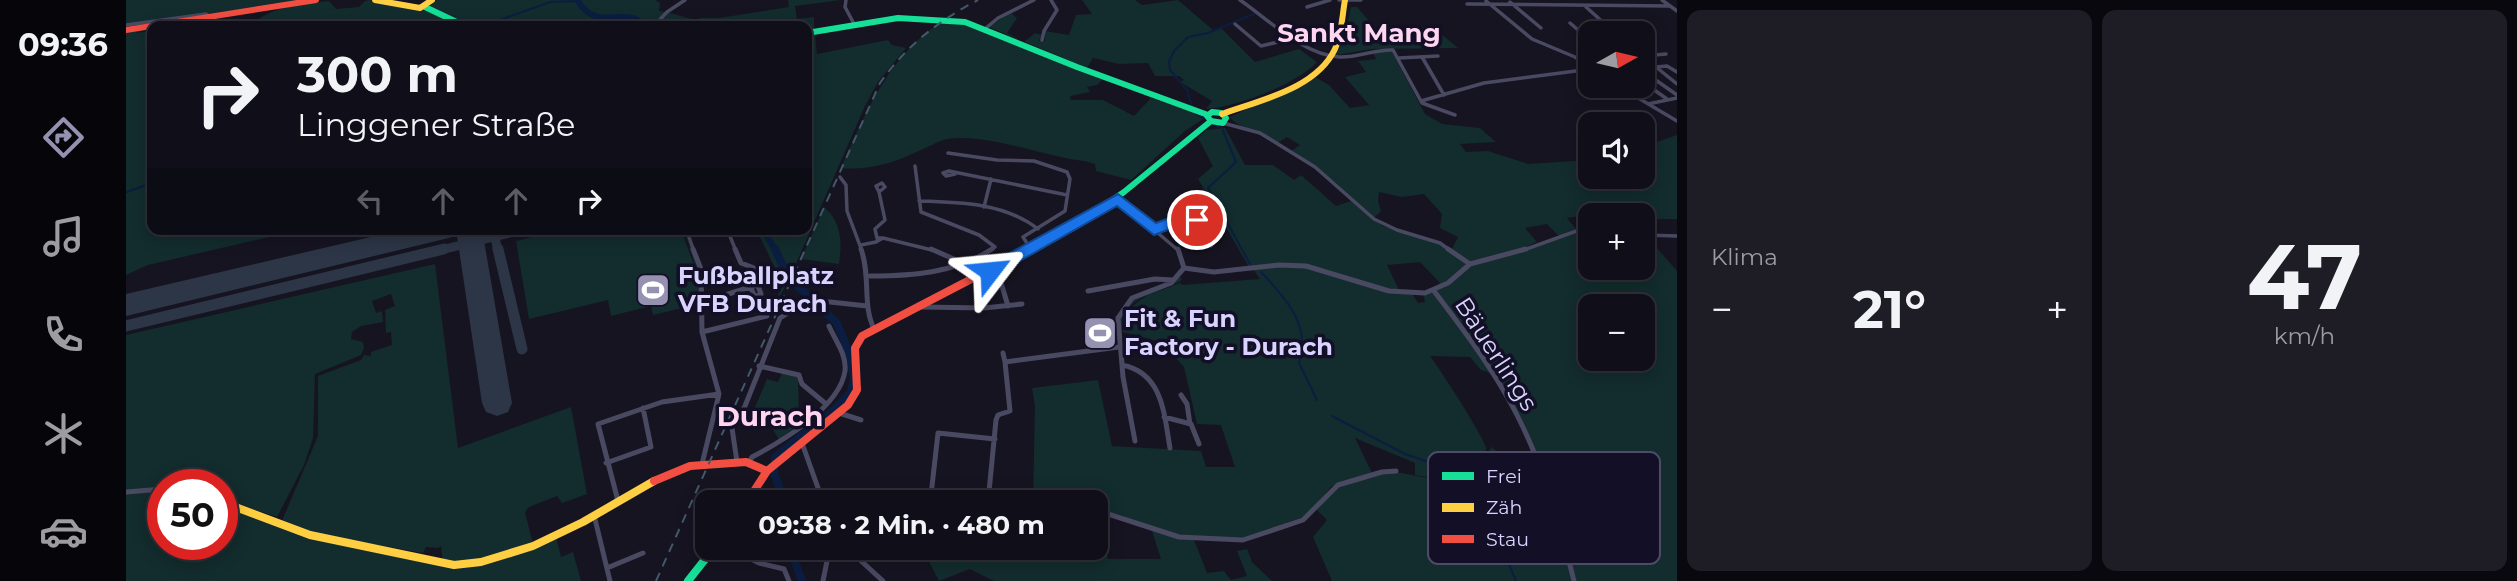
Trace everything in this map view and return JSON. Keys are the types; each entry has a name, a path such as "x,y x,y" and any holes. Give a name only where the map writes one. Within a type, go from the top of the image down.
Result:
{"street":[{"path":"178,21 316,0"},
{"path":"375,0 414,5 417,8 429,3 457,21"},
{"path":"659,21 685,0"},
{"path":"846,0 845,7 853,22"},
{"path":"986,28 998,18 1034,0"},
{"path":"1042,40 1057,10 1051,0"},
{"path":"1240,0 1314,51 1340,57 1391,49 1399,58 1420,101 1429,107 1455,115"},
{"path":"1307,6 1330,0"},
{"path":"1223,118 1296,84 1323,66 1332,54 1343,0 1361,0"},
{"path":"1662,0 1677,11"},
{"path":"1467,4 1486,1 1585,7 1669,6"},
{"path":"1486,1 1532,39 1578,59"},
{"path":"1510,2 1541,28"},
{"path":"1585,7 1601,21"},
{"path":"812,32 853,22 927,17 958,20 986,28 1209,118 1223,118 1253,130 1315,167 1361,209 1385,226 1440,243 1470,264"},
{"path":"1570,23 1578,30"},
{"path":"1235,24 1261,46 1296,38"},
{"path":"126,28 147,25"},
{"path":"1656,55 1666,54"},
{"path":"1399,58 1438,56"},
{"path":"1422,57 1444,95"},
{"path":"1677,72 1667,66 1656,68 1677,84"},
{"path":"1420,101 1484,83 1578,70"},
{"path":"1656,81 1677,96"},
{"path":"1656,91 1667,99"},
{"path":"1647,105 1677,96"},
{"path":"1636,98 1677,121"},
{"path":"755,490 769,469 839,413 857,390 856,344 874,329 991,271 1118,199 1209,118"},
{"path":"948,153 996,160 1034,161 1064,171 1069,176 1062,214 1023,237 1031,248"},
{"path":"870,276 918,275 964,263 995,246 967,231 925,215 920,210 915,166"},
{"path":"956,174 1067,195"},
{"path":"840,177 847,188 848,211 870,276 867,316 874,329"},
{"path":"984,207 991,179"},
{"path":"879,192 885,220 875,229 879,239"},
{"path":"1118,199 1178,249 1184,268"},
{"path":"919,201 984,207 1020,216 1038,229"},
{"path":"1154,229 1177,219 1192,217 1199,222 1211,246"},
{"path":"1184,268 1214,272 1279,265 1306,266 1390,291 1412,294 1434,291 1470,264 1514,253 1578,230"},
{"path":"688,235 701,269 702,332 719,394 702,465"},
{"path":"730,235 741,262 754,268 760,282 758,286 761,294 755,297"},
{"path":"1655,235 1677,236"},
{"path":"861,245 879,239 912,243 964,263"},
{"path":"1135,442 1119,347 1118,318 1127,303 1138,294 1175,280 1184,268"},
{"path":"991,271 1002,286 1008,306"},
{"path":"1088,291 1146,280 1175,280"},
{"path":"703,302 758,286"},
{"path":"751,288 760,310"},
{"name":"Bäuerlings","path":"1434,291 1498,381 1533,452"},
{"path":"737,462 732,430 745,406 780,318 792,309 837,298 867,306"},
{"path":"914,307 1021,304"},
{"path":"702,332 767,316"},
{"path":"750,462 752,457 784,439 826,404 841,385 845,369 840,346 829,326"},
{"path":"1005,362 1119,347"},
{"path":"989,490 998,415 1010,411 1003,352"},
{"path":"1122,365 1140,368 1152,377 1170,448"},
{"path":"759,366 799,375 802,384 826,404"},
{"path":"618,501 598,424 643,408 719,394"},
{"path":"1181,395 1187,404 1199,444"},
{"path":"606,463 651,447 643,408"},
{"path":"839,413 861,420"},
{"path":"1164,417 1191,424"},
{"path":"931,490 938,433 995,439"},
{"path":"802,442 819,490"},
{"path":"238,508 310,535 444,565 475,564 498,559 561,532 663,475 702,465 737,462 750,462 769,469"},
{"path":"1108,513 1148,529 1179,537 1243,540 1303,520 1338,485 1382,472 1396,471"},
{"path":"126,492 147,490"},
{"path":"594,515 610,581"},
{"path":"607,568 643,553"},
{"path":"689,580 705,560"},
{"path":"753,560 784,569 789,581"},
{"path":"823,581 828,560"},
{"path":"860,560 883,581"}],"green space":[{"path":"126,0 309,0 147,21 126,25"},
{"path":"437,0 655,0 660,3 659,11 665,12 657,21 457,21 428,7"},
{"path":"788,0 841,0 795,6 797,19 814,17 812,31 812,21 698,21 700,18 719,18 789,7"},
{"path":"1082,0 1135,0 1142,5 1178,0 1213,30 1220,27 1255,62 1299,49 1317,62 1295,79 1265,93 1233,104 1206,109 1212,101 1180,82 1184,80 1179,76 1155,76 1148,63 1119,64 1093,58 1087,68 1024,42 1035,33 1042,35 1039,41 1045,41 1045,31 1069,35 1076,15 1092,14"},
{"path":"329,1 336,9 359,7 365,1 423,8 450,21 257,21 267,14 287,7"},
{"path":"1351,7 1357,7 1378,31 1432,26 1458,48 1372,49 1336,55 1345,37"},
{"path":"667,12 698,21 660,21"},
{"path":"1010,12 1017,18 1007,33 1021,40 989,27"},
{"path":"945,19 976,26 1117,83 1102,80 1097,85 1087,87 1090,92 1070,96 1071,100 1103,100 1134,116 1151,98 1193,112 1203,119 1185,131 1131,180 1096,171 1095,164 1084,161 972,138 943,140 883,164 841,168 860,125 894,66 926,33"},
{"path":"147,29 135,33 147,32 147,185 126,192 126,32"},
{"path":"812,33 815,33 817,54 888,40 892,45 906,48 878,82 865,106 812,227"},
{"path":"1391,50 1425,114 1442,124 1480,128 1496,142 1460,144 1466,152 1488,151 1528,164 1578,161 1578,189 1655,189 1655,143 1677,135 1677,219 1655,219 1655,203 1578,203 1578,216 1567,218 1576,229 1559,236 1547,224 1525,228 1537,242 1513,252 1470,262 1452,249 1458,237 1440,228 1442,214 1424,194 1402,197 1379,192 1381,211 1374,218 1333,181 1291,151 1300,145 1287,137 1278,143 1245,128 1230,117 1315,77 1329,85 1350,108 1369,105 1345,77 1366,72 1358,61 1376,59 1372,51"},
{"path":"1225,128 1245,165 1273,165 1294,180 1301,175 1336,206 1351,201 1383,226 1439,243 1468,263 1442,285 1420,262 1387,265 1400,292 1317,267 1249,267 1198,179 1213,166 1198,138 1206,130"},
{"path":"147,186 147,235 278,235 148,265 126,275 126,193"},
{"path":"824,207 834,219 839,233 839,264 801,259"},
{"path":"1578,232 1578,280 1655,280 1656,237 1656,247 1677,271 1677,581 1576,581 1572,564 1660,564 1660,452 1536,452 1512,403 1491,369 1435,292 1471,265"},
{"path":"540,235 683,235 699,279 686,235 699,269 702,300 699,285 699,304 653,315 651,306 611,316 608,300 529,319 516,241"},
{"path":"758,235 808,235 787,284 768,315 783,285"},
{"path":"435,264 458,448 571,407 587,494 562,503 557,496 529,507 525,512 533,544 476,563 443,563 441,546 426,547 423,553 311,533 281,523 318,436 318,376 392,345 391,332 386,333 385,310 395,306 391,294 372,301 376,313 382,311 383,322 361,326 352,332 351,339 363,342 361,355 315,374 313,438 304,465 277,517 238,504 238,469 147,469 147,488 126,490 126,335"},
{"path":"1306,267 1413,295 1418,303 1425,302 1423,294 1433,292 1491,373 1481,370 1470,357 1430,356 1484,442 1485,452 1428,452 1428,477 1415,475 1415,463 1355,438 1372,473 1332,486 1307,516 1249,538 1179,536 1108,512 1108,490 1033,490 1035,406 1032,388 1098,380 1112,446 1201,451 1206,467 1235,467 1221,425 1197,424 1184,367 1161,342 1123,332 1130,310 1148,295 1137,300 1125,314 1123,322 1122,341 1125,362 1123,362 1120,318 1133,299 1172,284 1180,277 1182,279 1179,282 1152,294 1180,283 1260,279 1253,269"},
{"path":"782,373 798,376 799,424 779,440 771,426 763,425 763,414 753,412 767,379 778,382"},
{"path":"1396,472 1428,478 1428,564 1568,564 1572,581 1332,581 1313,537 1327,520 1317,510 1334,489 1382,473"},
{"path":"147,491 147,560 238,560 238,510 302,535 475,565 556,537 561,557 573,552 581,581 126,581 126,493"},
{"path":"1152,531 1194,540 1207,573 1224,571 1231,580 1247,576 1237,551 1247,549 1252,562 1272,581 994,581 970,569 939,581 928,560 1161,559"}],"waterway":[{"name":"Durach","path":"577,0 594,16 628,17 638,21"},
{"path":"497,21 550,2 577,1"},
{"path":"1192,106 1187,90 1170,70 1169,62 1174,51 1188,37 1208,33 1256,13"},
{"path":"1196,114 1204,119"},
{"path":"1213,124 1219,127"},
{"path":"1222,128 1236,162 1208,188 1250,264"},
{"path":"126,192 147,185"},
{"name":"Durach","path":"766,235 776,251"},
{"name":"Durach","path":"776,251 788,277 837,323 849,353 854,378 851,392 833,411 775,457 774,473 780,490"},
{"path":"1261,272 1294,313 1302,337 1299,363 1317,400"},
{"path":"1332,416 1405,454 1428,462"},
{"name":"Durach","path":"794,560 802,581"},
{"path":"1509,564 1516,581"}],"taxiway":[{"path":"495,237 502,235"},
{"path":"437,251 495,237"},
{"path":"495,237 498,251"},
{"path":"126,326 444,249"},
{"path":"498,249 522,349"}],"runway":[{"path":"126,305 423,235"},
{"path":"470,235 497,403"}],"railway":[{"path":"812,234 880,83 901,57 924,36 978,0"},
{"path":"656,581 812,235"}],"traffic: fast":[{"path":"425,7 454,21"},
{"path":"812,32 898,18 935,18 965,22 1208,115"},
{"path":"1092,214 1124,192 1195,132 1211,121 1223,123 1226,118 1221,113 1212,112 1207,116 1211,121"},
{"path":"688,581 705,560"}],"traffic: slow":[{"path":"375,0 420,8 432,0"},
{"path":"1222,114 1286,90 1316,73 1335,49 1345,0"},
{"path":"238,508 310,535 454,565 507,556 533,546 583,522 654,481"}],"traffic: jam":[{"path":"183,21 316,0"},
{"path":"126,30 147,27"},
{"path":"755,490 767,471 848,405 857,390 855,348 862,336 908,310 990,271 1092,214"},
{"path":"654,481 690,466 746,462 767,471"}],"place":[{"name":"Fußballplatz VFB Durach","path":"653,290"},
{"name":"Fit & Fun Factory - Durach","path":"1100,333"}],"district":[{"name":"Sankt Mang","path":"1359,33"},
{"name":"Durach","path":"770,416"}],"route":[{"path":"990,271 1118,199 1154,229 1185,217 1197,220"}]}
